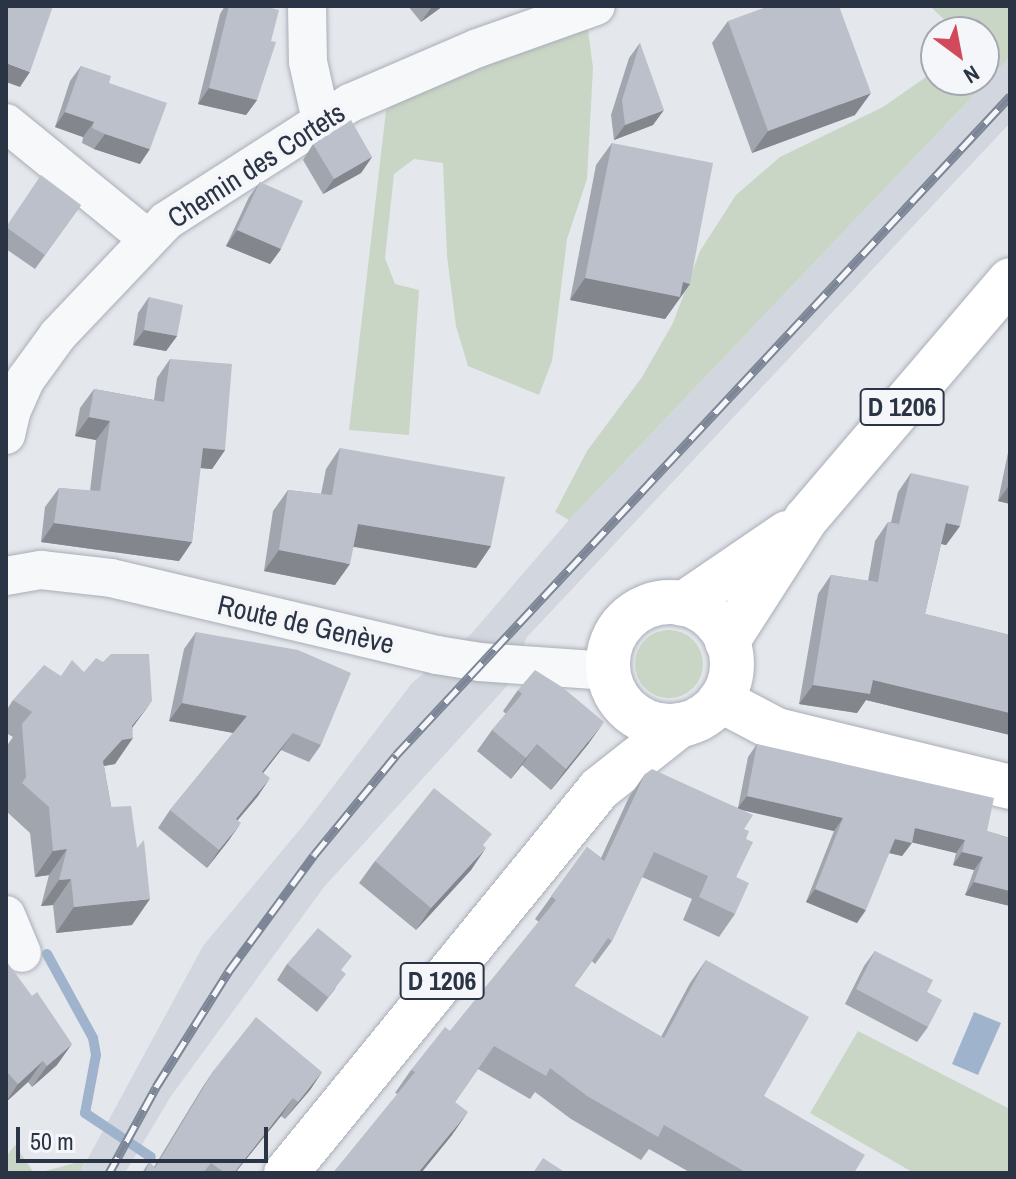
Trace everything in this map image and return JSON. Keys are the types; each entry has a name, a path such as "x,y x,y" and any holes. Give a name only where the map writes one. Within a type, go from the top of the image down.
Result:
{"main road":[{"name":"D 1206","path":"727,642 806,519 1010,280"},
{"name":"D 1206","path":"683,604 727,577 806,519"},
{"path":"658,604 683,604 710,617 727,642 731,672 720,700 709,712 680,725 652,723 628,710 614,692 608,671 611,646 629,618 658,604"},
{"path":"720,700 777,730 1010,787"},
{"name":"D 1206","path":"599,789 628,710"},
{"name":"D 1206","path":"286,1173 599,789 680,725"}],"street":[{"path":"307,6 308,62 321,120"},
{"name":"Chemin des Cortets","path":"6,435 16,370 72,319 166,221 321,120 394,83 596,6"},
{"path":"6,123 147,238"},
{"name":"Route de Genève","path":"6,576 41,570 111,578 437,655 480,662 608,671"},
{"path":"6,915 22,953"}],"shaded area":[{"path":"1010,57 1010,123 527,637 507,686 324,887 171,1096 125,1173 80,1173 203,946 306,822 412,683 472,633 569,520 973,96 1000,96 1000,67"}],"green space":[{"path":"930,6 1010,6 1010,57 1000,67 1000,16 940,16"},
{"path":"588,30 593,68 587,179 567,239 552,361 539,395 468,366 456,326 447,256 443,163 414,159 394,174 385,258 395,284 419,290 409,435 349,430 386,111 409,90 553,31"},
{"path":"920,81 920,96 973,96 569,520 555,512 587,451 642,377 673,323 700,251 736,195 780,157 883,107"},
{"path":"669,630 682,632 693,640 701,651 701,677 693,688 682,696 669,698 656,696 645,688 637,677 635,664 637,651 645,640 656,632"},
{"path":"858,1031 1010,1109 1010,1173 914,1173 810,1113"},
{"path":"15,1145 34,1173 6,1173 6,1157"},
{"path":"86,1160 80,1173 38,1173"}],"water":[{"path":"974,1012 1001,1023 978,1075 952,1064"}],"building":[{"path":"6,6 53,6 30,72 6,63"},
{"path":"229,6 263,6 279,10 271,41 276,42 257,100 209,88"},
{"path":"769,6 839,6 871,93 768,131 728,21"},
{"path":"640,43 664,110 625,125 622,100"},
{"path":"81,66 111,76 109,83 167,103 150,149 105,134 92,128 94,122 65,112"},
{"path":"351,120 372,157 334,179 313,144"},
{"path":"612,143 713,163 690,284 683,282 680,297 585,278"},
{"path":"41,175 81,205 45,255 6,227"},
{"path":"260,182 303,201 281,249 237,230"},
{"path":"149,297 183,305 177,336 144,330"},
{"path":"170,359 232,364 225,450 203,448 192,542 54,523 59,488 100,491 110,421 89,417 94,389 164,402"},
{"path":"340,448 505,477 491,546 358,524 350,564 279,550 288,490 332,495"},
{"path":"911,473 969,486 960,526 946,523 925,614 1010,635 1010,713 873,680 870,694 813,685 831,575 878,582 888,522 899,524"},
{"path":"196,632 298,650 351,673 321,745 293,733 262,772 270,778 236,819 241,823 219,850 170,810 247,716 182,703"},
{"path":"111,654 149,654 152,701 132,725 133,738 122,740 103,761 111,807 131,806 137,848 144,840 150,899 74,907 71,879 59,880 67,849 53,851 49,807 22,783 26,777 22,724 32,712 13,700 44,665 61,676 72,660 84,672 96,658 103,662"},
{"path":"535,670 562,687 604,722 566,769 537,744 526,758 492,730 522,694 518,690"},
{"path":"757,744 994,798 987,831 1010,838 1010,891 974,882 983,857 962,852 965,840 915,828 912,843 895,839 866,910 815,889 843,818 747,796"},
{"path":"652,769 753,815 744,829 749,831 746,839 753,842 736,877 749,883 735,914 699,897 708,876 654,852 612,941 608,938 574,986 664,1038 706,960 809,1017 764,1096 865,1155 854,1173 747,1173 664,1125 658,1137 587,1096 550,1068 546,1076 494,1046 455,1102 468,1112 418,1173 333,1173 415,1072 411,1070 445,1027 450,1031 556,900 551,896 587,847 604,861 645,774"},
{"path":"434,788 492,834 483,845 486,848 431,908 375,861"},
{"path":"318,928 352,956 341,970 346,974 328,997 287,964"},
{"path":"875,951 933,980 927,992 942,1000 928,1027 856,989"},
{"path":"6,962 32,996 37,992 72,1044 47,1066 43,1061 18,1084 6,1071"},
{"path":"256,1017 322,1072 298,1102 293,1098 234,1173 225,1173 211,1163 203,1173 145,1173 149,1162 155,1168 214,1070"},
{"path":"543,1158 566,1173 533,1173"}],"waterway":[{"path":"47,954 93,1038 96,1055 85,1113 151,1157"}],"railway":[{"path":"109,1173 156,1087 228,972 314,855 396,755 1010,96"}]}
